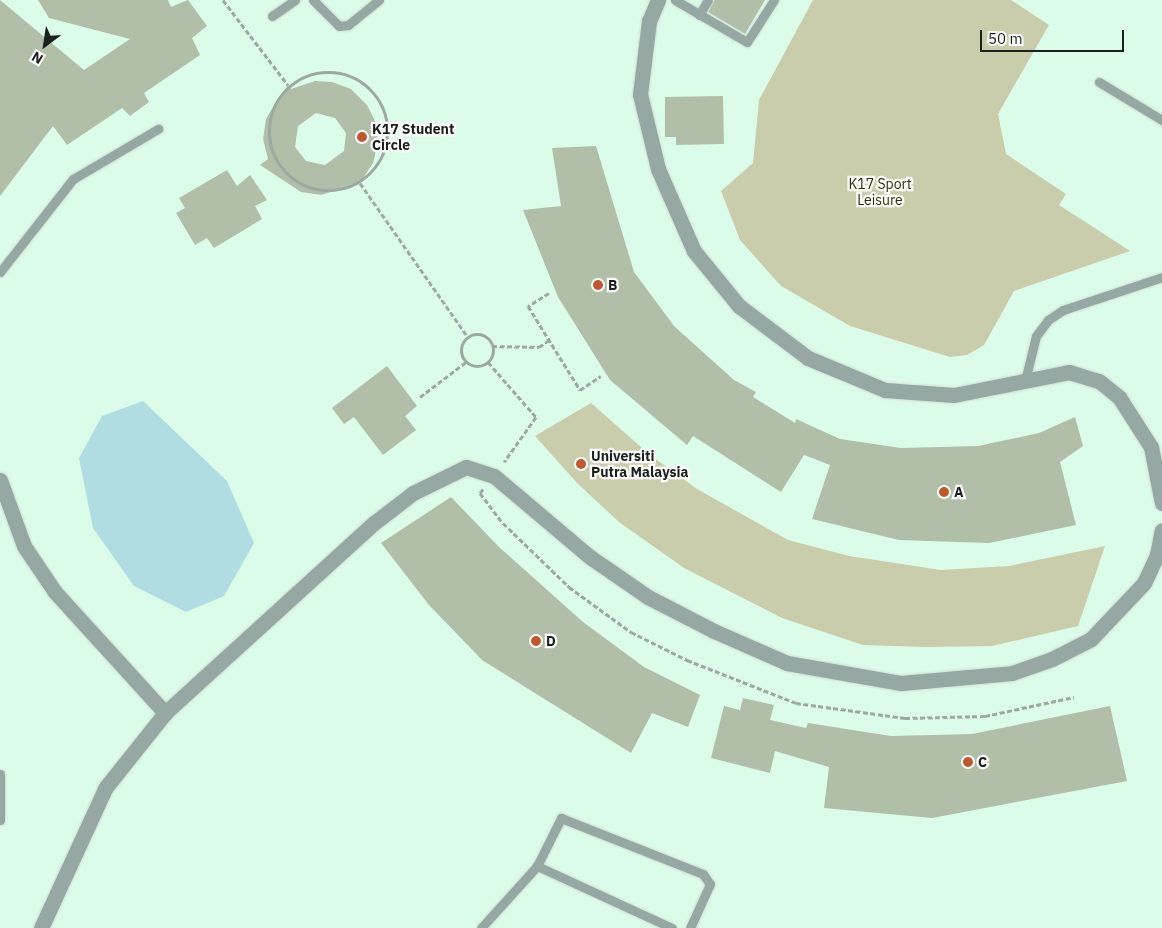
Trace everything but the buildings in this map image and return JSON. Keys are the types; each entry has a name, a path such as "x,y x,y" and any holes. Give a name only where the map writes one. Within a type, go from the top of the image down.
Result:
{"street":[{"path":"658,0 649,21 640,94 658,169 694,251 739,306 808,358 885,390 954,395 1069,372 1099,381 1119,397 1151,447 1162,503"},
{"path":"41,928 106,786 165,713 374,523 413,494 466,467 494,476 590,557 648,596 714,632 787,663 901,683 1012,674 1052,659 1092,639 1144,583 1157,555 1162,530"},
{"path":"0,480 24,546 55,592 165,713"}],"lane":[{"path":"272,16 295,0"},
{"path":"313,0 339,26 348,25 379,0"},
{"path":"675,0 747,42 774,0"},
{"path":"699,15 708,0"},
{"path":"1099,82 1162,120"},
{"path":"0,272 73,179 158,129"},
{"path":"1024,381 1036,336 1048,320 1063,310 1162,277"},
{"path":"0,774 0,820"},
{"path":"481,928 537,866 556,823 567,818 703,874 710,884 690,928"},
{"path":"537,866 672,928"}],"path":[{"path":"223,0 288,85"},
{"path":"318,71 351,75 376,96 388,126 382,159 360,183 325,192 291,180 270,151 269,115 288,85 318,71"},
{"path":"360,183 468,338"},
{"path":"548,294 528,306 580,390 601,376"},
{"path":"466,362 462,346 468,338 482,336 492,346 539,347 550,340"},
{"path":"488,362 492,346"},
{"path":"466,362 477,366 488,362"},
{"path":"420,397 466,362"},
{"path":"488,362 536,417 494,476"}],"shaded area":[{"name":"Universiti Putra Malaysia","path":"0,0 1162,0 1162,928 0,928"}],"green space":[{"name":"K17 Sport Leisure","path":"813,0 1011,0 1049,25 998,114 1006,154 1066,194 1059,205 1130,251 1014,291 984,345 967,355 950,357 850,326 781,286 740,240 721,191 753,163 759,100"},
{"path":"591,403 650,455 697,489 788,540 849,556 941,570 1009,566 1105,546 1078,626 992,646 925,647 863,645 782,618 684,568 619,522 577,483 535,436"}],"water":[{"path":"143,401 227,481 254,543 224,596 186,612 134,586 93,528 79,458 102,416"}],"place":[{"name":"K17 Student Circle","path":"362,137"},
{"name":"B","path":"598,285"},
{"name":"Universiti Putra Malaysia","path":"581,464"},
{"name":"A","path":"944,492"},
{"name":"D","path":"536,641"},
{"name":"C","path":"968,762"}]}
